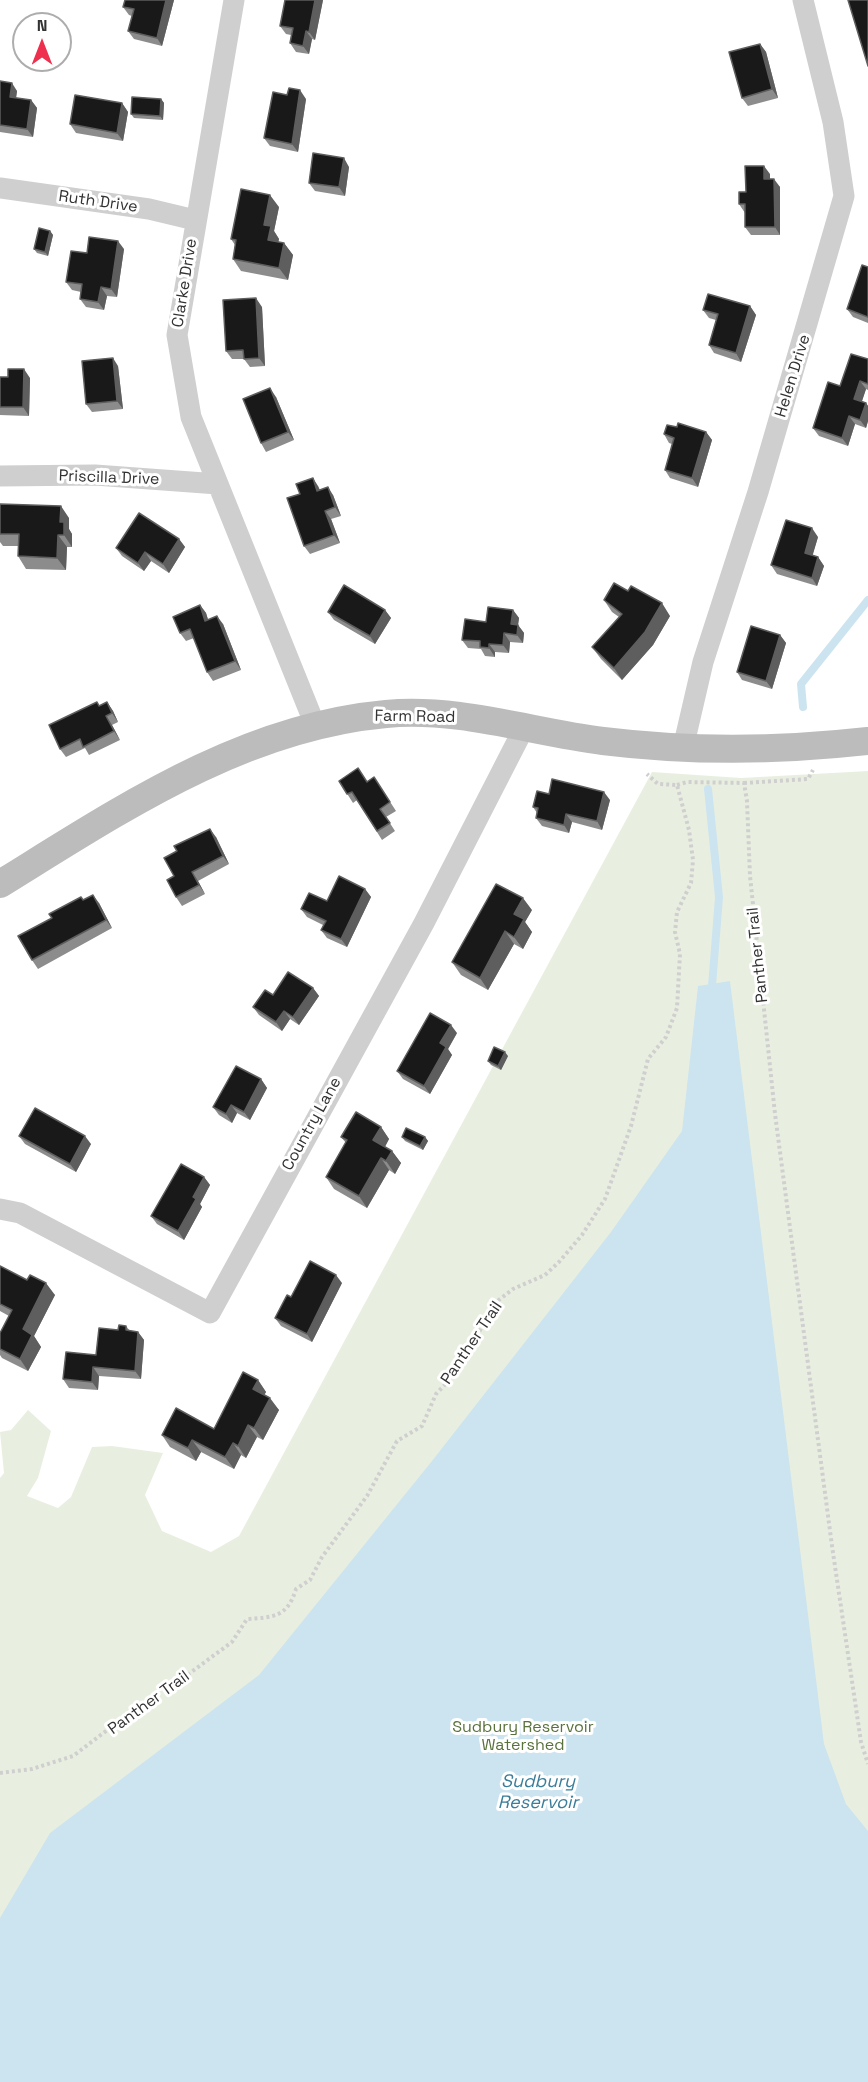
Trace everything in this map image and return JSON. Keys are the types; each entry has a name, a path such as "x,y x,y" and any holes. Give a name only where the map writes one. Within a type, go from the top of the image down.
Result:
{"street":[{"name":"Clarke Drive","path":"234,0 177,334 191,417 315,725"},
{"name":"Helen Drive","path":"683,748 703,662 758,492 844,196 833,122 802,0"},
{"name":"Ruth Drive","path":"0,188 149,209 195,219"},
{"name":"Priscilla Drive","path":"0,476 95,476 218,484"},
{"name":"Farm Road","path":"0,884 184,776 233,752 283,733 315,725 388,713 442,716 601,741 683,748 762,750 868,741"},
{"name":"Country Lane","path":"0,1209 20,1213 210,1313 424,923 524,728"}],"path":[{"name":"Panther Trail","path":"647,774 658,784 744,783 747,801 750,876 775,1114 832,1546 861,1742 868,1764"},
{"name":"Panther Trail","path":"0,1773 32,1769 73,1756 159,1691 186,1676 232,1642 247,1619 277,1616 291,1603 296,1590 309,1580 322,1557 367,1496 397,1441 422,1426 436,1394 457,1372 495,1303 513,1289 545,1275 582,1235 605,1199 631,1126 648,1059 666,1037 677,1008 680,954 675,932 677,912 691,883 693,860 689,830 676,785"}],"green space":[{"name":"Sudbury Reservoir","path":"868,771 868,2082 0,2082 0,1478 4,1473 0,1432 11,1430 28,1410 51,1431 38,1478 27,1496 58,1508 71,1497 92,1447 112,1446 163,1453 145,1495 162,1531 211,1552 239,1536 652,772 741,778"}],"water":[{"name":"Sudbury Reservoir","path":"730,981 824,1744 846,1804 868,1831 868,2082 0,2082 0,1918 50,1833 259,1675 432,1461 611,1232 682,1131 698,986"}],"building":[{"path":"125,0 166,0 157,38 128,31 134,9 123,7"},
{"path":"285,0 315,0 309,32 306,31 303,46 290,43 293,28 280,26"},
{"path":"848,0 868,0 868,66"},
{"path":"760,44 772,89 742,98 729,52"},
{"path":"0,81 12,83 10,97 31,100 27,129 0,125"},
{"path":"289,88 300,90 292,144 264,138 273,92 287,95"},
{"path":"75,95 122,103 117,133 70,124"},
{"path":"132,97 161,99 160,116 131,114"},
{"path":"313,153 344,158 339,187 309,183"},
{"path":"745,166 764,166 764,179 774,179 775,227 745,227 745,204 739,204 739,192 746,192"},
{"path":"241,189 270,195 264,225 271,226 268,240 284,243 279,268 233,259 236,240 231,239"},
{"path":"39,228 50,231 45,252 34,249"},
{"path":"89,237 118,241 111,289 101,287 98,302 80,299 82,284 66,282 71,251 87,253"},
{"path":"862,265 868,267 868,317 847,309"},
{"path":"708,294 750,306 736,353 709,345 718,314 703,310"},
{"path":"256,298 259,358 244,359 243,350 226,351 223,300"},
{"path":"851,354 868,359 868,384 860,381 854,399 866,403 860,420 849,416 842,438 813,428 828,382 840,386"},
{"path":"113,358 117,401 86,404 82,361"},
{"path":"8,369 24,369 23,407 0,407 0,377 8,377"},
{"path":"270,388 288,432 261,443 243,399"},
{"path":"678,423 706,432 692,478 665,470 674,438 664,434 667,425 677,427"},
{"path":"313,478 317,491 328,487 335,507 325,511 334,535 304,546 287,498 300,494 296,484"},
{"path":"0,504 61,506 60,522 64,522 64,535 58,535 57,558 18,556 19,534 0,534"},
{"path":"139,513 179,539 163,564 145,552 138,563 116,548"},
{"path":"786,520 812,528 805,553 818,557 812,578 771,565"},
{"path":"614,583 628,591 631,586 662,603 645,632 614,668 592,647 622,614 604,600"},
{"path":"344,585 385,610 370,636 328,612"},
{"path":"200,605 205,621 217,616 235,661 207,672 190,629 180,633 173,617"},
{"path":"488,607 513,610 511,624 518,625 517,635 504,633 503,645 489,644 489,648 480,647 480,641 462,640 465,619 486,622"},
{"path":"751,626 780,635 766,681 737,672"},
{"path":"97,702 99,706 107,702 112,713 106,716 114,731 83,747 80,739 60,749 49,725"},
{"path":"358,768 367,782 374,777 390,802 380,809 390,823 377,831 352,792 347,794 339,781"},
{"path":"552,779 604,792 597,821 566,814 564,825 536,818 538,808 533,807 537,791 549,794"},
{"path":"210,829 223,856 192,872 199,885 176,897 167,880 174,876 164,858 177,851 174,846"},
{"path":"339,876 365,889 341,939 321,930 326,921 301,909 309,893 327,901"},
{"path":"496,884 523,898 514,914 524,919 514,937 505,931 480,978 452,962"},
{"path":"93,895 106,920 32,960 18,936 52,918 49,914 81,897 83,900"},
{"path":"288,972 313,988 293,1017 284,1011 276,1022 253,1007 265,990 273,995"},
{"path":"430,1013 451,1025 440,1043 446,1047 424,1086 397,1071"},
{"path":"494,1047 505,1052 498,1066 488,1061"},
{"path":"236,1066 261,1079 244,1112 231,1105 226,1114 213,1107"},
{"path":"35,1108 85,1136 70,1164 19,1136"},
{"path":"356,1112 381,1127 373,1140 392,1151 386,1161 381,1158 359,1196 326,1177 347,1140 341,1137"},
{"path":"406,1128 425,1137 420,1146 402,1137"},
{"path":"181,1164 204,1177 193,1197 196,1199 178,1231 151,1216"},
{"path":"310,1261 336,1275 307,1334 275,1318 287,1295 291,1297"},
{"path":"0,1266 27,1280 30,1275 46,1283 23,1329 32,1335 20,1359 0,1349 0,1333 12,1310 0,1304"},
{"path":"119,1325 126,1326 126,1330 138,1332 135,1371 93,1367 92,1382 63,1379 66,1352 96,1355 99,1328 118,1330"},
{"path":"243,1372 258,1380 253,1389 270,1398 254,1428 248,1425 238,1446 233,1443 225,1457 192,1440 188,1448 162,1435 176,1408 214,1429"}],"waterway":[{"path":"803,707 801,684 868,600"},
{"path":"708,789 719,897 712,986"}],"park label":[{"name":"Sudbury Reservoir Watershed","path":"523,1737"}]}
